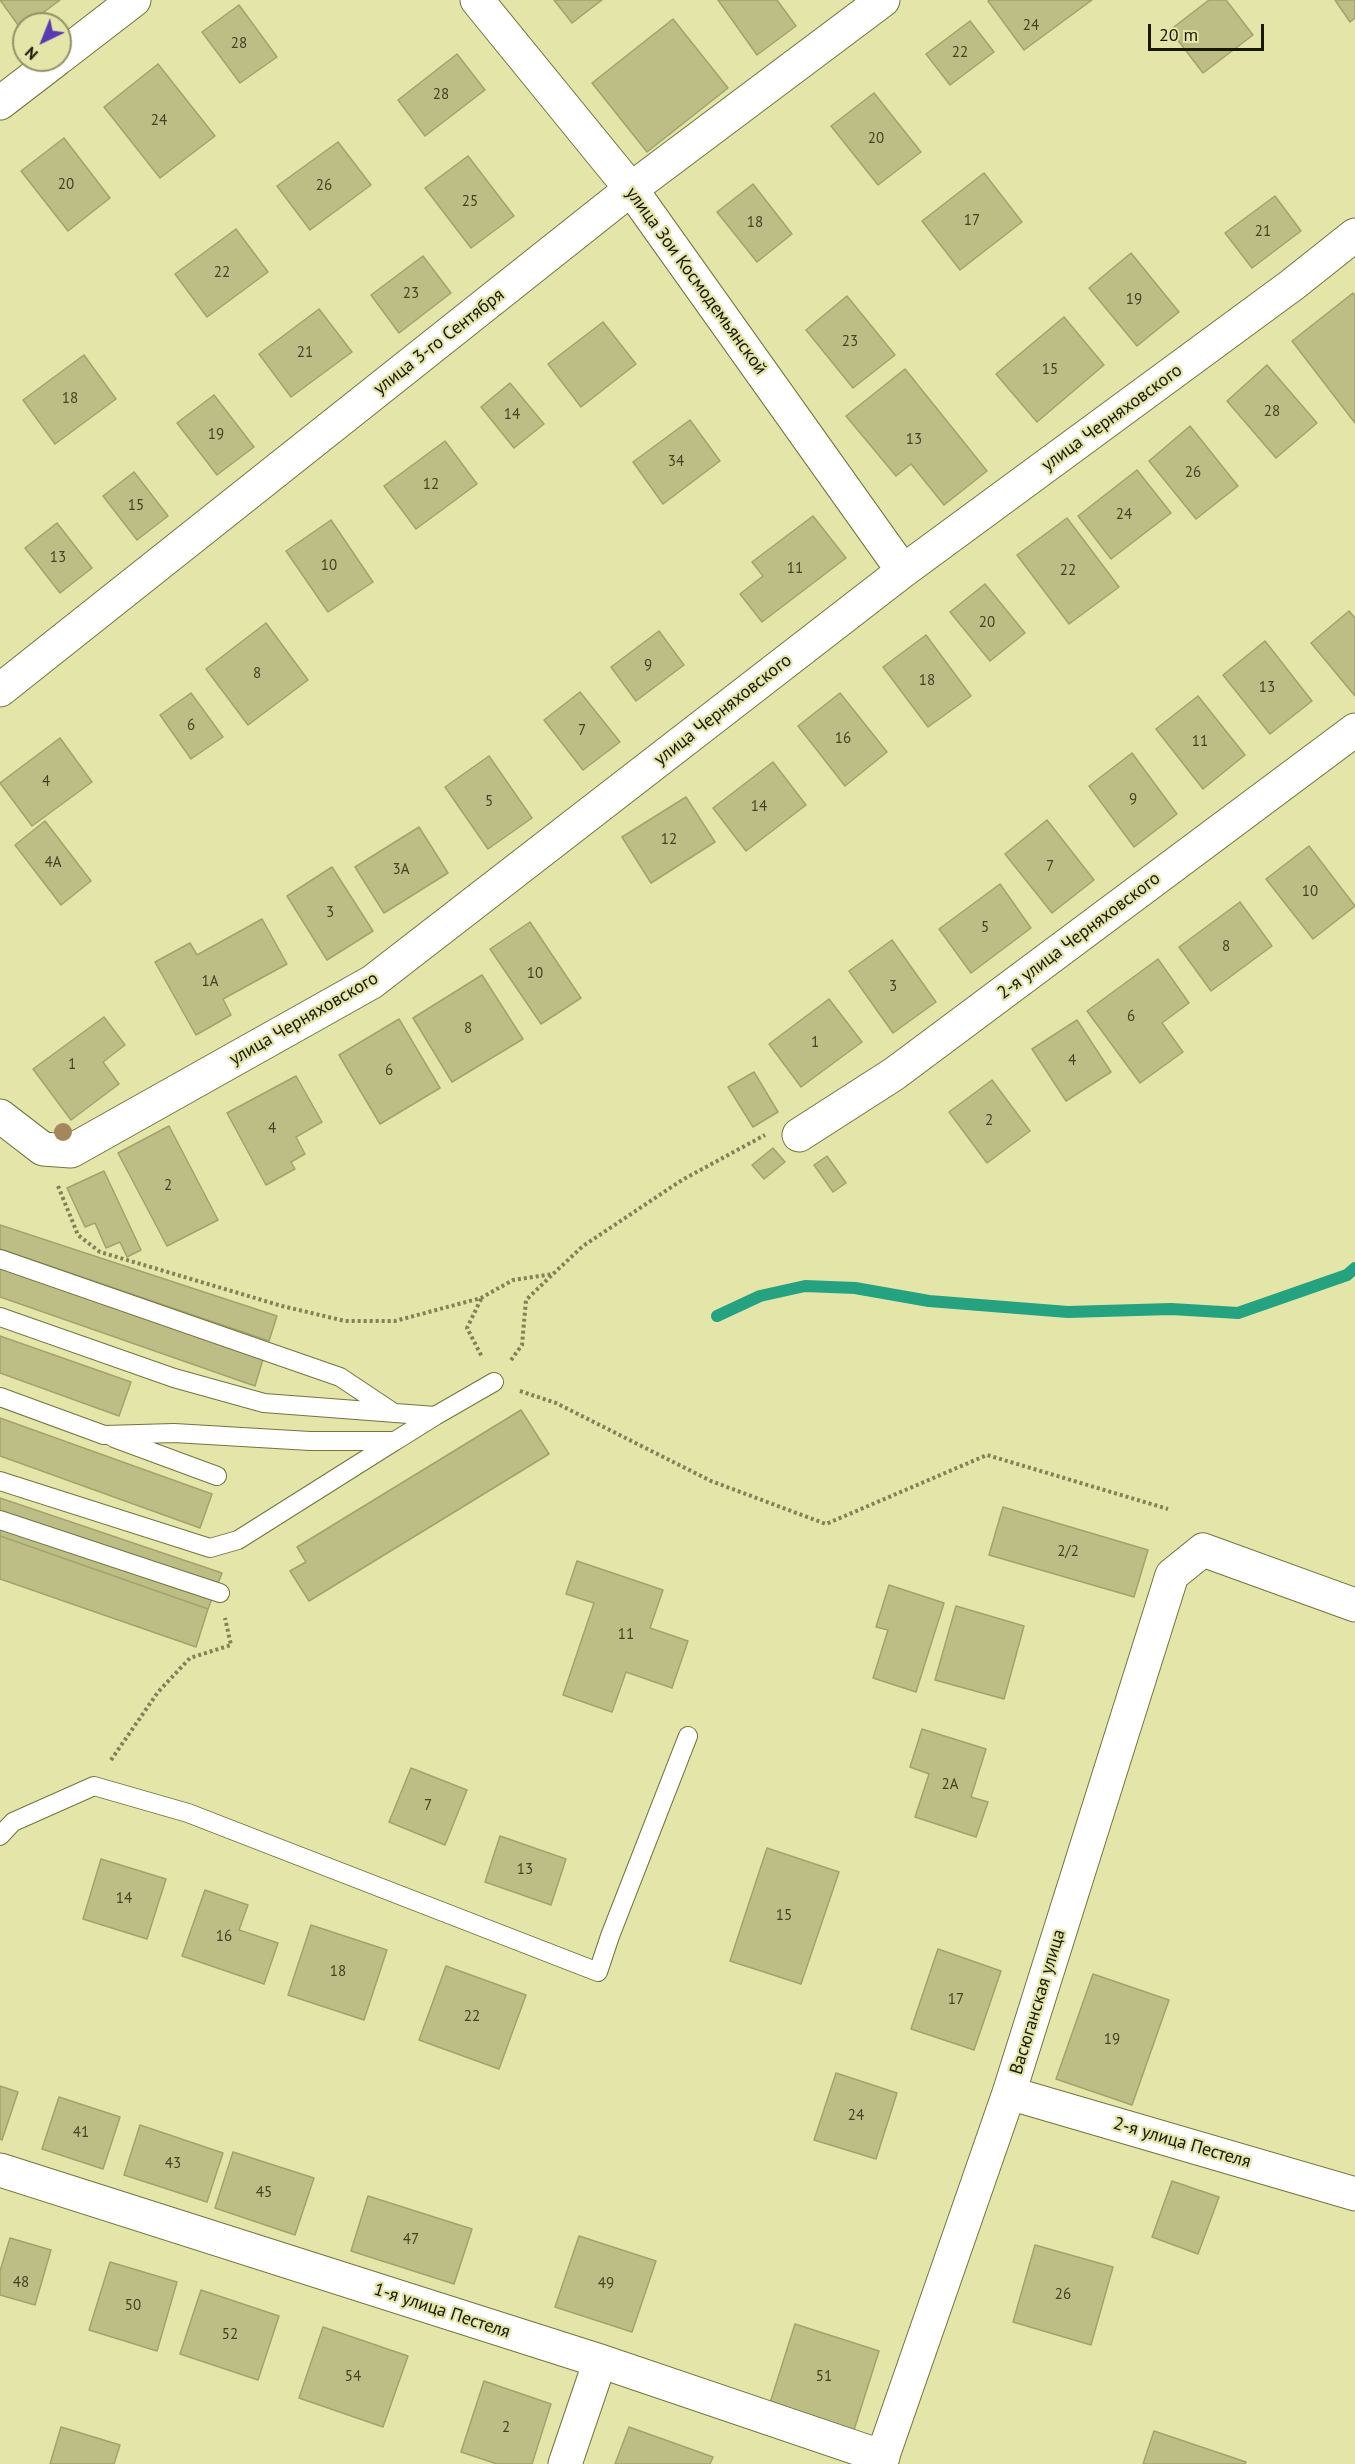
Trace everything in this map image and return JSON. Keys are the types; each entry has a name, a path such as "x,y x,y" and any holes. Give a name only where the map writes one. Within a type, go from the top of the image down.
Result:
{"street":[{"path":"72,48 134,0"},
{"name":"улица Зои Космодемьянской","path":"477,0 631,189 903,571"},
{"name":"улица 3-го Сентября","path":"0,690 631,189 883,0"},
{"path":"0,103 40,72"},
{"name":"улица Черняховского","path":"57,1150 372,982 903,571 1292,285 1355,236"},
{"name":"2-я улица Черняховского","path":"799,1135 894,1074 1355,730"},
{"path":"0,1116 57,1150"},
{"name":"Васюганская улица","path":"882,2460 1009,2093 1172,1575 1203,1550 1355,1605"},
{"name":"2-я улица Пестеля","path":"1009,2093 1355,2194"},
{"name":"1-я улица Пестеля","path":"0,2170 600,2361 882,2460"},
{"path":"565,2464 600,2361"}],"lane":[{"path":"0,1259 340,1377 396,1414"},
{"path":"0,1317 174,1378 264,1402 435,1416"},
{"path":"0,1481 210,1548 238,1540 435,1416 494,1382"},
{"path":"0,1397 218,1476"},
{"path":"104,1434 174,1433 310,1441 395,1441"},
{"path":"0,1520 220,1593"},
{"path":"0,1836 13,1822 94,1786 188,1813 598,1972 687,1736"}],"path":[{"path":"494,1382 522,1346 526,1300 583,1246 682,1180 766,1134 799,1135"},
{"path":"57,1150 78,1235 100,1252 345,1322 395,1321 481,1298 513,1280 553,1274"},
{"path":"481,1298 467,1328 494,1382 556,1403 711,1481 826,1524 987,1455 1168,1509"},
{"path":"94,1786 158,1692 190,1658 231,1645 220,1593"}],"building":[{"path":"0,0 60,0 44,12 12,12 12,17"},
{"path":"554,0 602,0 572,23"},
{"path":"718,0 777,0 796,26 757,55"},
{"path":"1092,0 1024,50 988,1"},
{"path":"1209,0 1226,0 1253,35 1203,73 1170,30"},
{"path":"1335,0 1355,0 1355,18 1350,22"},
{"path":"239,5 277,57 240,83 202,32"},
{"path":"673,19 728,88 647,152 592,83"},
{"path":"970,21 994,52 950,85 926,54"},
{"path":"457,54 485,90 425,136 398,100"},
{"path":"158,64 215,136 160,178 104,107"},
{"path":"874,93 921,152 878,185 831,126"},
{"path":"64,138 110,198 68,231 21,171"},
{"path":"338,142 371,185 310,230 277,186"},
{"path":"468,156 514,216 471,248 425,188"},
{"path":"984,173 1022,222 960,270 922,221"},
{"path":"753,184 792,234 757,262 717,212"},
{"path":"1275,196 1301,231 1252,268 1225,233"},
{"path":"236,229 268,272 207,317 175,274"},
{"path":"1131,253 1179,312 1137,346 1089,288"},
{"path":"423,256 451,293 399,333 371,295"},
{"path":"1353,293 1355,296 1355,423 1292,341"},
{"path":"847,296 895,355 853,388 806,330"},
{"path":"319,309 352,352 291,397 259,354"},
{"path":"1064,317 1104,365 1037,422 996,374"},
{"path":"603,322 636,364 581,407 548,364"},
{"path":"84,355 116,399 55,444 23,400"},
{"path":"1267,365 1317,423 1276,458 1227,401"},
{"path":"905,369 987,471 944,505 911,464 896,476 846,416"},
{"path":"510,383 544,424 514,448 481,407"},
{"path":"214,395 254,447 217,475 177,423"},
{"path":"690,420 720,461 663,504 633,462"},
{"path":"1190,426 1238,486 1196,519 1149,461"},
{"path":"445,441 477,484 416,529 384,486"},
{"path":"1137,470 1171,513 1111,559 1078,516"},
{"path":"134,472 168,516 137,540 103,496"},
{"path":"813,516 846,558 762,622 740,594 763,576 752,562"},
{"path":"1067,518 1119,587 1069,624 1017,555"},
{"path":"331,520 373,582 328,612 286,551"},
{"path":"57,523 92,568 60,593 25,548"},
{"path":"985,584 1025,633 990,661 950,612"},
{"path":"1349,611 1355,618 1355,696 1311,643"},
{"path":"266,623 308,680 248,725 206,669"},
{"path":"659,631 684,665 636,701 611,667"},
{"path":"926,635 971,696 928,727 883,667"},
{"path":"1265,641 1312,701 1270,734 1223,675"},
{"path":"580,692 620,742 583,770 544,720"},
{"path":"191,693 223,737 191,759 160,715"},
{"path":"840,693 887,752 845,786 798,726"},
{"path":"1198,696 1245,755 1203,789 1156,729"},
{"path":"60,738 92,782 32,826 0,783"},
{"path":"1132,753 1177,814 1134,847 1089,786"},
{"path":"489,756 532,818 488,849 445,787"},
{"path":"773,762 806,805 746,851 713,808"},
{"path":"686,797 715,842 651,883 622,837"},
{"path":"1047,820 1094,880 1052,913 1005,854"},
{"path":"45,821 91,881 61,905 15,845"},
{"path":"419,827 448,873 384,913 355,867"},
{"path":"1309,846 1355,906 1313,939 1266,879"},
{"path":"332,867 373,931 327,960 287,896"},
{"path":"1000,884 1031,928 971,973 939,929"},
{"path":"1240,902 1272,946 1211,991 1179,947"},
{"path":"262,919 287,964 223,999 231,1015 196,1035 155,962 190,943 197,955"},
{"path":"530,922 581,998 541,1024 490,949"},
{"path":"892,940 936,1002 893,1033 849,971"},
{"path":"1158,959 1189,1003 1162,1023 1183,1052 1140,1083 1087,1011"},
{"path":"482,975 523,1039 452,1082 413,1018"},
{"path":"829,999 862,1042 801,1087 769,1044"},
{"path":"104,1017 125,1045 103,1062 119,1084 71,1120 33,1069"},
{"path":"399,1019 440,1088 380,1124 339,1055"},
{"path":"1077,1020 1111,1072 1066,1101 1032,1049"},
{"path":"754,1072 778,1112 753,1127 728,1087"},
{"path":"296,1076 322,1122 296,1137 305,1154 291,1162 295,1169 266,1185 227,1113"},
{"path":"992,1080 1030,1131 987,1163 949,1112"},
{"path":"169,1126 218,1220 167,1246 118,1153"},
{"path":"773,1148 785,1162 764,1179 752,1165"},
{"path":"827,1156 846,1183 833,1192 814,1165"},
{"path":"104,1171 141,1250 127,1257 120,1242 106,1248 95,1223 85,1227 67,1188"},
{"path":"0,1225 277,1316 269,1341 0,1249"},
{"path":"0,1268 263,1359 255,1386 0,1297"},
{"path":"0,1336 131,1382 119,1416 0,1373"},
{"path":"521,1410 549,1454 309,1601 290,1571 306,1562 297,1547"},
{"path":"0,1418 212,1494 200,1528 0,1456"},
{"path":"0,1498 222,1573 208,1609 0,1536"},
{"path":"1003,1507 1148,1550 1134,1597 989,1555"},
{"path":"0,1536 208,1609 196,1647 0,1579"},
{"path":"577,1561 663,1590 650,1628 688,1641 672,1688 626,1672 612,1712 563,1695 594,1603 566,1594"},
{"path":"889,1585 944,1603 916,1692 873,1678 888,1630 876,1627"},
{"path":"956,1606 1024,1626 1004,1699 935,1680"},
{"path":"922,1729 986,1749 971,1797 988,1802 976,1837 915,1817 929,1774 910,1767"},
{"path":"411,1768 467,1790 445,1845 389,1822"},
{"path":"500,1836 566,1859 551,1905 485,1882"},
{"path":"767,1848 839,1872 801,1984 730,1961"},
{"path":"101,1859 166,1879 147,1939 83,1919"},
{"path":"205,1890 248,1905 239,1930 278,1943 264,1984 182,1956"},
{"path":"311,1925 387,1950 364,2020 288,1995"},
{"path":"938,1949 1001,1971 974,2050 911,2029"},
{"path":"446,1966 526,1995 499,2069 419,2040"},
{"path":"1093,1974 1169,2000 1132,2105 1056,2079"},
{"path":"836,2073 897,2093 876,2159 814,2140"},
{"path":"0,2086 18,2092 2,2140 0,2139"},
{"path":"59,2097 120,2117 103,2169 42,2149"},
{"path":"140,2125 223,2153 207,2202 124,2175"},
{"path":"233,2152 314,2178 295,2235 215,2208"},
{"path":"1172,2181 1219,2197 1198,2254 1152,2237"},
{"path":"368,2196 472,2229 454,2284 351,2251"},
{"path":"579,2236 656,2261 632,2332 555,2307"},
{"path":"10,2238 51,2250 35,2305 0,2295 0,2271"},
{"path":"1035,2245 1113,2267 1091,2345 1013,2322"},
{"path":"110,2262 177,2282 157,2351 89,2330"},
{"path":"201,2290 279,2316 258,2380 180,2354"},
{"path":"795,2324 879,2351 854,2430 770,2403"},
{"path":"323,2327 408,2356 383,2427 299,2398"},
{"path":"484,2381 551,2404 532,2464 497,2464 461,2452"},
{"path":"61,2427 120,2445 114,2464 50,2464"},
{"path":"629,2427 713,2457 710,2464 615,2464"},
{"path":"1154,2431 1246,2462 1245,2464 1143,2464"}],"waterway":[{"path":"717,1316 760,1296 805,1286 855,1288 929,1301 1068,1312 1171,1309 1238,1313 1347,1275 1355,1268"}]}
